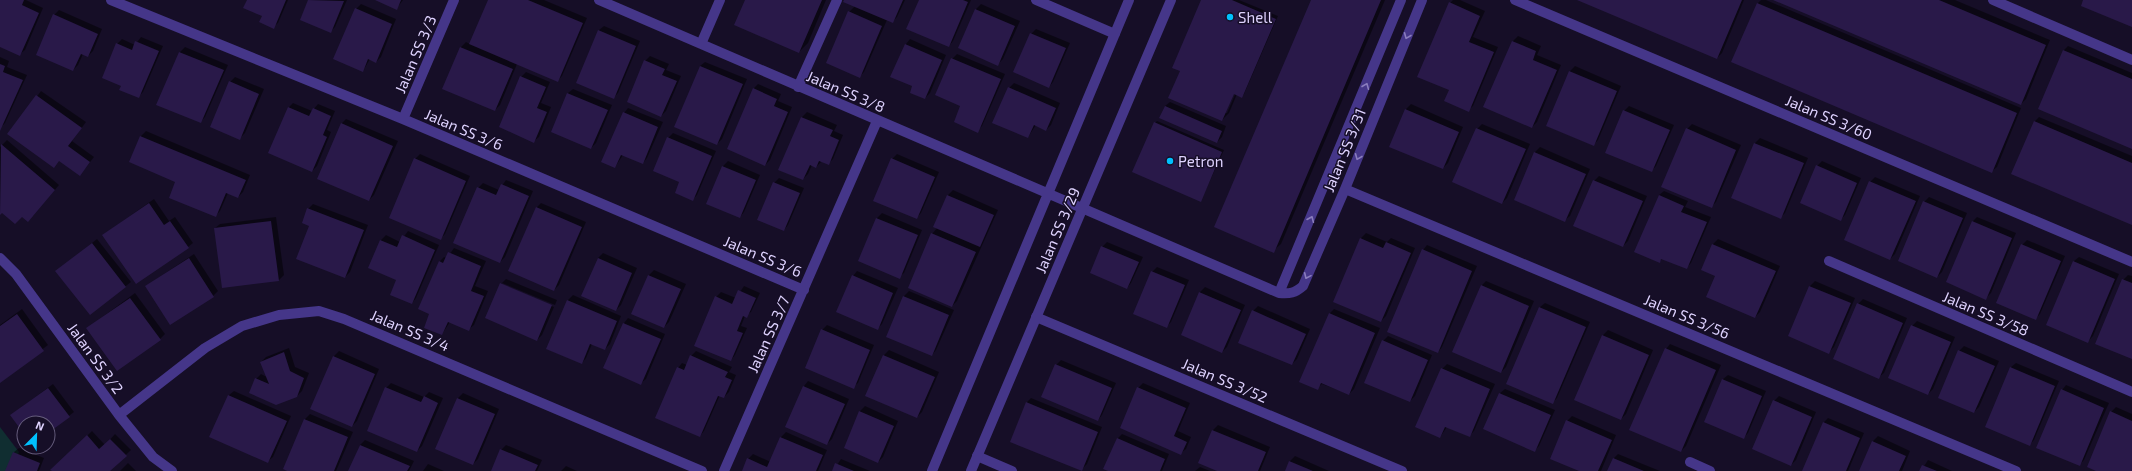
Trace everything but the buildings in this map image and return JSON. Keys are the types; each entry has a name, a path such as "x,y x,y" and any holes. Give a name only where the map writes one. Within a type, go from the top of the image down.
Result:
{"street":[{"name":"Jalan SS 3/6","path":"112,0 403,119 804,290"},
{"name":"Jalan SS 3/3","path":"403,119 454,0"},
{"name":"Jalan SS 3/8","path":"599,0 1082,209"},
{"path":"701,44 720,0"},
{"path":"798,87 837,0"},
{"path":"1036,0 1115,34"},
{"path":"932,471 1129,0"},
{"name":"Jalan SS 3/29","path":"971,471 1171,0"},
{"name":"Jalan SS 3/31","path":"1401,0 1279,293 1290,294 1296,292 1303,286 1345,189 1422,0"},
{"name":"Jalan SS 3/60","path":"1515,0 2132,262"},
{"path":"1993,0 2132,60"},
{"name":"Jalan SS 3/7","path":"724,471 877,121"},
{"name":"Jalan SS 3/56","path":"1345,189 2016,471"},
{"path":"1082,209 1279,293"},
{"name":"Jalan SS 3/2","path":"0,258 16,274 119,415 153,457 172,471"},
{"name":"Jalan SS 3/58","path":"1829,261 2132,392"},
{"name":"Jalan SS 3/4","path":"119,415 205,348 242,326 279,315 318,311 344,319 702,471"},
{"name":"Jalan SS 3/52","path":"1036,316 1402,471"},
{"path":"977,456 1012,471"},
{"path":"1690,462 1710,471"}],"green space":[{"path":"0,427 16,448 16,455 18,455 11,471 0,471"}],"place":[{"name":"Shell","path":"1230,17"},
{"name":"Petron","path":"1170,161"}]}
